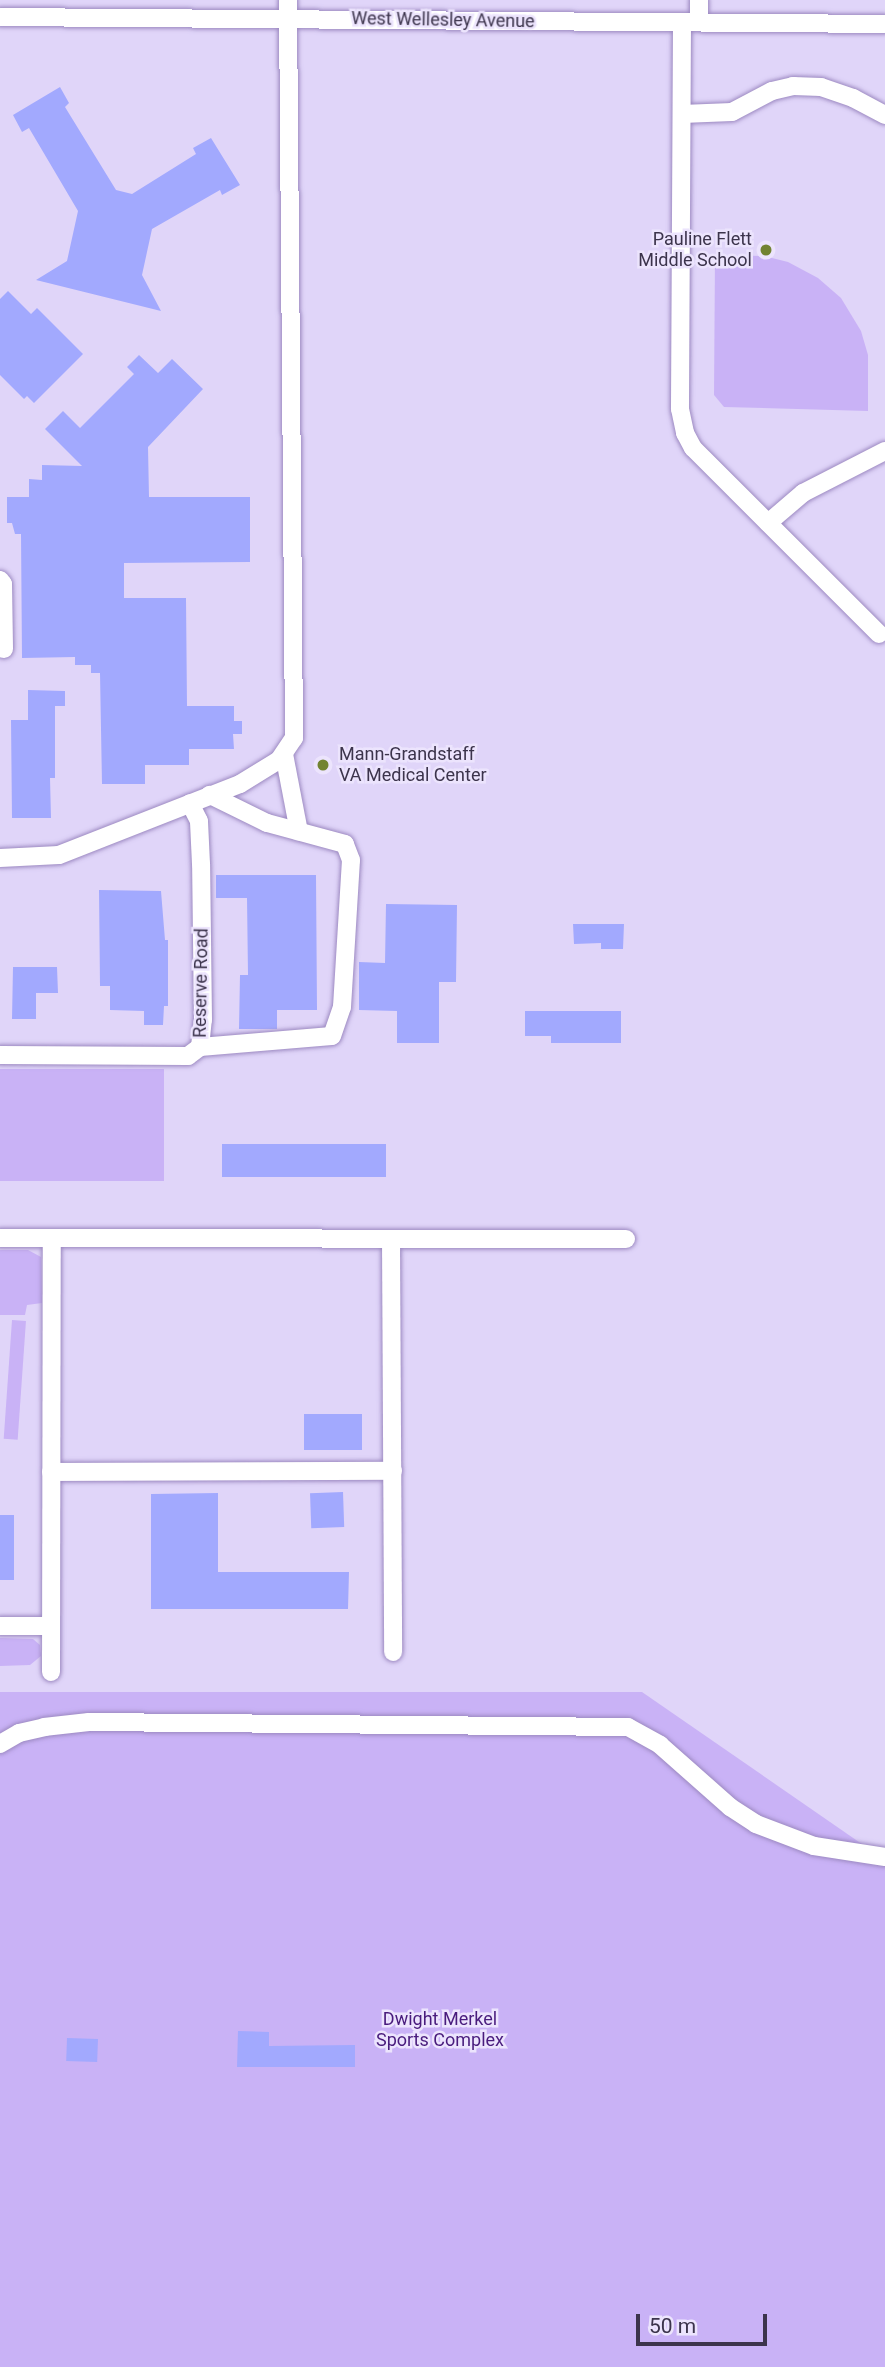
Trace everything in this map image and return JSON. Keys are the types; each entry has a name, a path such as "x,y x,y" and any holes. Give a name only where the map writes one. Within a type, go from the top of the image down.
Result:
{"street":[{"path":"0,858 60,855 240,784 284,754 294,738 296,656 291,539 288,0"},
{"path":"699,0 690,22 682,114 683,421 693,448 878,634"},
{"name":"West Wellesley Avenue","path":"0,17 52,9 139,9 289,19 885,24"},
{"path":"682,114 733,112 772,91 793,86 821,87 853,98 885,114"},
{"path":"768,523 803,493 885,451"},
{"path":"0,580 4,584 3,658"},
{"path":"284,754 299,832"},
{"path":"200,1047 332,1036 342,1007 351,860 345,844 267,823 210,795"},
{"name":"Reserve Road","path":"0,1055 188,1056 200,1047 201,864 199,821 190,803"},
{"path":"0,1238 626,1239"},
{"path":"51,1672 52,1238"},
{"path":"391,1239 393,1652"},
{"path":"51,1472 393,1471"},
{"path":"0,1626 51,1626"},
{"path":"0,1744 19,1733 89,1722 628,1727 660,1745 747,1818 814,1846 885,1857"}],"green space":[{"path":"715,255 764,256 788,262 818,278 841,298 861,331 868,355 868,411 724,407 714,395"},
{"path":"0,1069 164,1069 164,1181 0,1181"},
{"path":"0,1250 28,1250 41,1257 42,1303 27,1305 25,1315 0,1315"},
{"path":"12,1320 26,1321 18,1440 4,1439"},
{"path":"0,1638 33,1639 40,1645 41,1656 30,1665 0,1666"},
{"name":"Dwight Merkel Sports Complex","path":"0,1692 642,1692 885,1860 885,2367 0,2367"}],"building":[{"path":"60,87 69,103 65,107 116,190 132,194 196,154 193,148 211,138 240,185 222,195 220,190 152,229 142,275 161,311 36,280 67,261 78,211 29,128 22,132 13,115"},
{"path":"8,291 31,314 37,308 83,354 34,403 27,396 24,399 0,375 0,299"},
{"path":"139,355 158,373 172,359 203,389 148,447 149,497 250,497 250,562 124,563 124,598 186,598 187,706 234,706 234,721 242,721 242,734 233,734 234,749 189,749 189,765 145,765 145,784 102,784 100,673 91,673 91,665 75,665 75,657 22,658 21,534 15,534 12,523 7,523 7,497 29,497 29,479 42,480 42,465 82,466 45,429 63,411 80,428 134,374 127,367"},
{"path":"28,690 65,691 65,706 55,706 55,778 50,778 51,818 12,818 11,720 28,720"},
{"path":"216,875 316,875 317,1010 277,1010 277,1029 239,1029 240,975 248,975 247,898 216,898"},
{"path":"99,890 161,891 165,940 168,940 168,1006 164,1006 163,1025 144,1025 144,1011 110,1010 110,986 100,986"},
{"path":"386,904 457,905 456,982 439,982 439,1043 397,1043 397,1011 359,1010 359,962 385,963"},
{"path":"573,924 624,924 623,949 601,949 601,943 574,944"},
{"path":"13,967 57,967 58,993 36,993 36,1019 12,1019"},
{"path":"525,1011 621,1011 621,1043 551,1043 551,1036 525,1036"},
{"path":"222,1144 386,1144 386,1177 222,1177"},
{"path":"304,1414 362,1414 362,1450 304,1450"},
{"path":"343,1492 344,1527 311,1528 310,1493"},
{"path":"218,1493 218,1572 349,1572 348,1609 151,1609 151,1494"},
{"path":"0,1515 14,1515 14,1580 0,1580"},
{"path":"238,2031 269,2032 269,2046 355,2045 355,2067 237,2067"},
{"path":"67,2038 98,2039 97,2062 66,2061"}],"place":[{"name":"Pauline Flett Middle School","path":"766,250"},
{"name":"Mann-Grandstaff VA Medical Center","path":"323,765"}]}
